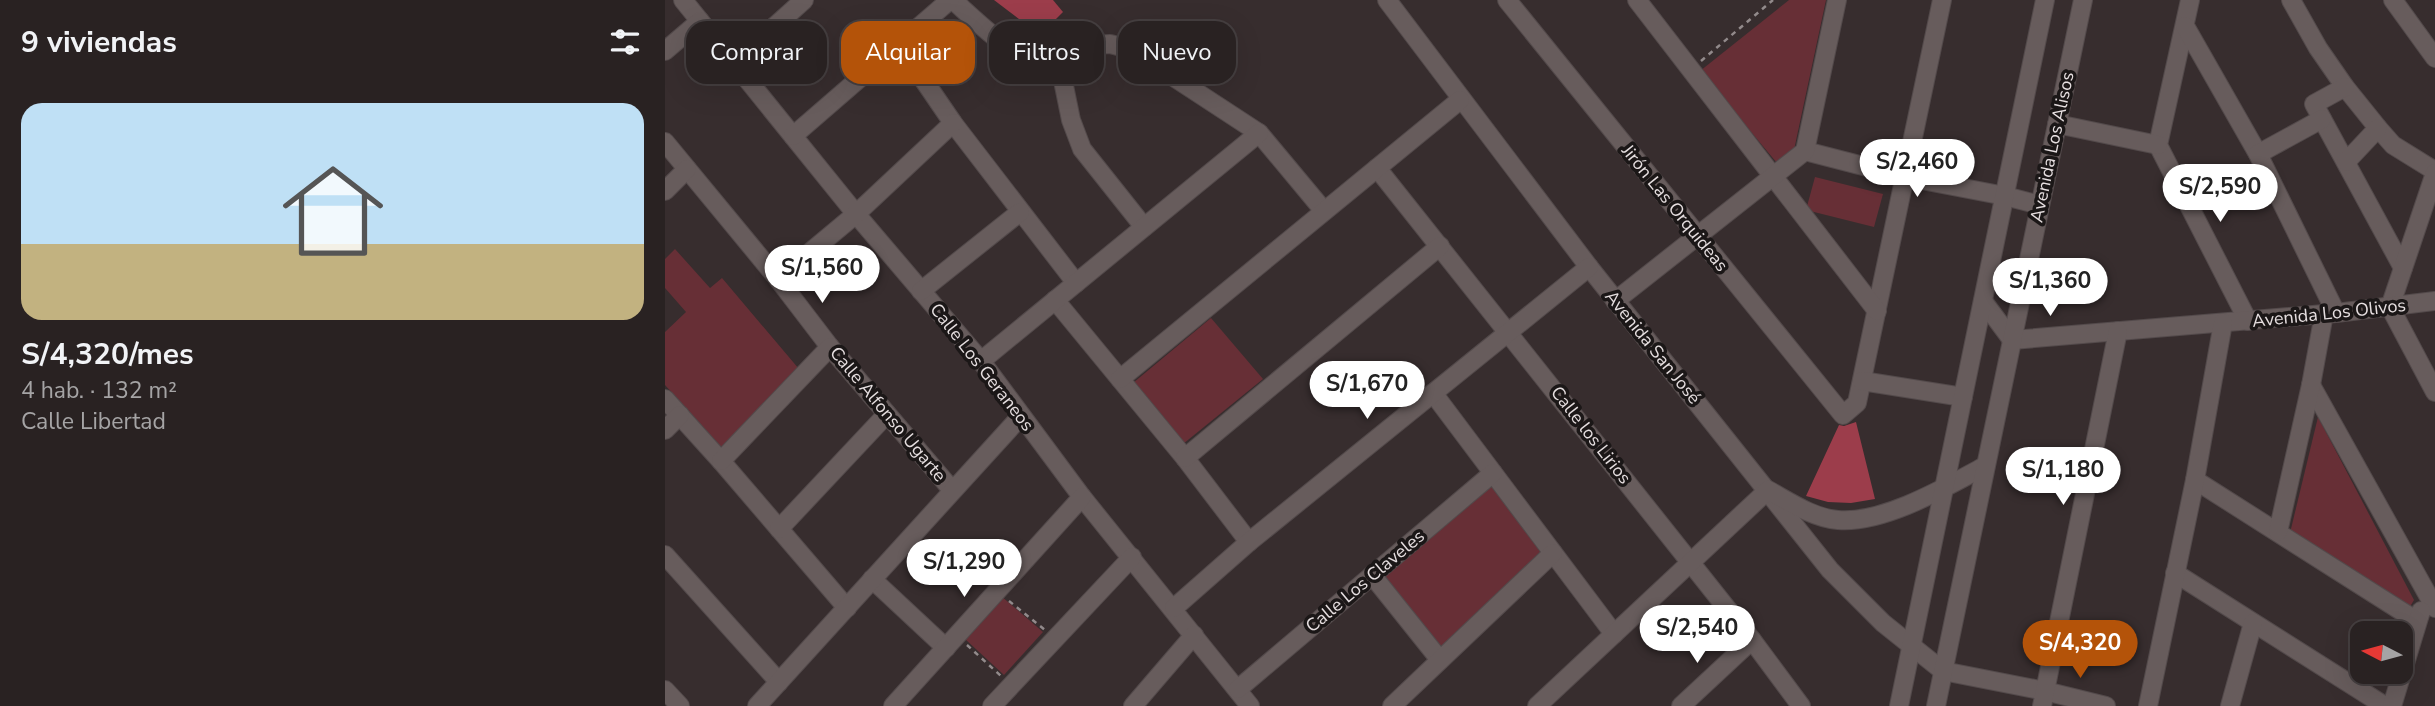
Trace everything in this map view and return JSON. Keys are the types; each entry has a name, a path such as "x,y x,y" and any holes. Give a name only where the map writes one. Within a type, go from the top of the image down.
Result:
{"street":[{"name":"Calle Los Geraneos","path":"683,0 700,21"},
{"path":"781,21 804,0"},
{"path":"927,21 952,0 989,33"},
{"name":"Avenida San José","path":"1387,0 1460,100 1615,301 1831,570 1866,607 1943,671"},
{"name":"Jirón Las Orquideas","path":"1507,0 1843,415 1857,403 1862,381"},
{"path":"1615,301 1772,175 1805,152 1837,0"},
{"path":"1942,0 1862,381 1963,397"},
{"name":"Avenida Los Alisos","path":"1899,706 2045,0"},
{"name":"Avenida Los Alisos","path":"1935,706 2083,0"},
{"path":"2190,0 2158,145 2248,321"},
{"path":"2291,0 2318,48 2378,128 2393,145 2435,172 2390,307 2435,393"},
{"path":"2393,0 2435,58"},
{"path":"1643,2 1691,70 1877,311"},
{"path":"2185,26 2257,154 2330,314 2278,532"},
{"path":"665,51 686,33"},
{"path":"1104,44 1126,48 1149,61 1259,133 1324,211"},
{"name":"Calle Los Geraneos","path":"751,84 856,214 981,361 1082,497 1174,608 1250,706"},
{"path":"793,136 853,84"},
{"path":"926,84 953,123 1076,283"},
{"path":"1064,84 1071,120 1082,149 1144,227"},
{"path":"2345,87 2314,104 2403,268"},
{"path":"1120,379 1460,100"},
{"path":"2257,154 2322,119"},
{"path":"778,279 856,214 953,123"},
{"path":"2057,124 2158,145"},
{"path":"2346,162 2378,128"},
{"path":"981,361 1259,133"},
{"name":"Calle Alfonso Ugarte","path":"665,142 778,279 830,347 952,490"},
{"path":"1805,152 1906,177 2040,205"},
{"name":"Calle los Lirios","path":"1377,167 1691,562 1801,706"},
{"path":"665,191 687,169"},
{"path":"921,291 1020,212"},
{"path":"1185,458 1440,246"},
{"path":"1174,608 1249,542 1589,267"},
{"path":"1055,300 1185,458 1249,542"},
{"path":"1983,302 2012,340"},
{"name":"Avenida Los Olivos","path":"2012,340 2330,314 2435,302"},
{"path":"2148,706 2195,480 2223,323"},
{"path":"2044,699 2118,331"},
{"path":"721,461 830,347"},
{"path":"2311,385 2432,597 2417,621 2392,706"},
{"path":"1433,393 1614,635"},
{"path":"665,399 847,608"},
{"path":"779,530 887,414"},
{"path":"665,430 680,415"},
{"path":"757,706 1021,415"},
{"path":"1537,706 1768,490 1808,512 1837,520 1866,518 1929,496 1985,466"},
{"name":"Calle Los Claveles","path":"1237,689 1493,472"},
{"path":"2195,480 2417,621"},
{"path":"894,706 1082,497"},
{"path":"1392,706 1553,553"},
{"path":"665,555 779,682"},
{"path":"992,706 1132,557"},
{"path":"2175,573 2385,706"},
{"path":"1372,575 1440,660"},
{"path":"872,579 951,642"},
{"path":"2230,706 2253,622"},
{"path":"1133,706 1194,635"},
{"path":"1681,706 1752,640"},
{"path":"1943,671 2044,699 2106,706"},
{"path":"665,690 680,706"}],"path":[{"path":"1691,70 1773,0"},
{"path":"997,591 1055,639"},
{"path":"951,642 1011,686"}],"shaded area":[{"path":"1789,0 1826,0 1794,150 1777,163 1700,71"},
{"path":"1815,177 1883,194 1874,227 1806,210"},
{"path":"675,249 710,288 722,278 799,369 722,448 665,385 665,332 686,312 665,288 665,259"},
{"path":"1211,318 1263,379 1183,444 1133,383"},
{"path":"2318,417 2414,600 2408,610 2290,533"},
{"path":"1492,481 1545,553 1433,656 1372,582"},
{"path":"1001,596 1043,632 1004,675 965,639"}],"building":[{"path":"994,0 1053,0 1063,12 1054,21 1022,21"},
{"path":"1856,422 1875,499 1851,503 1828,502 1806,496 1839,425"}]}
